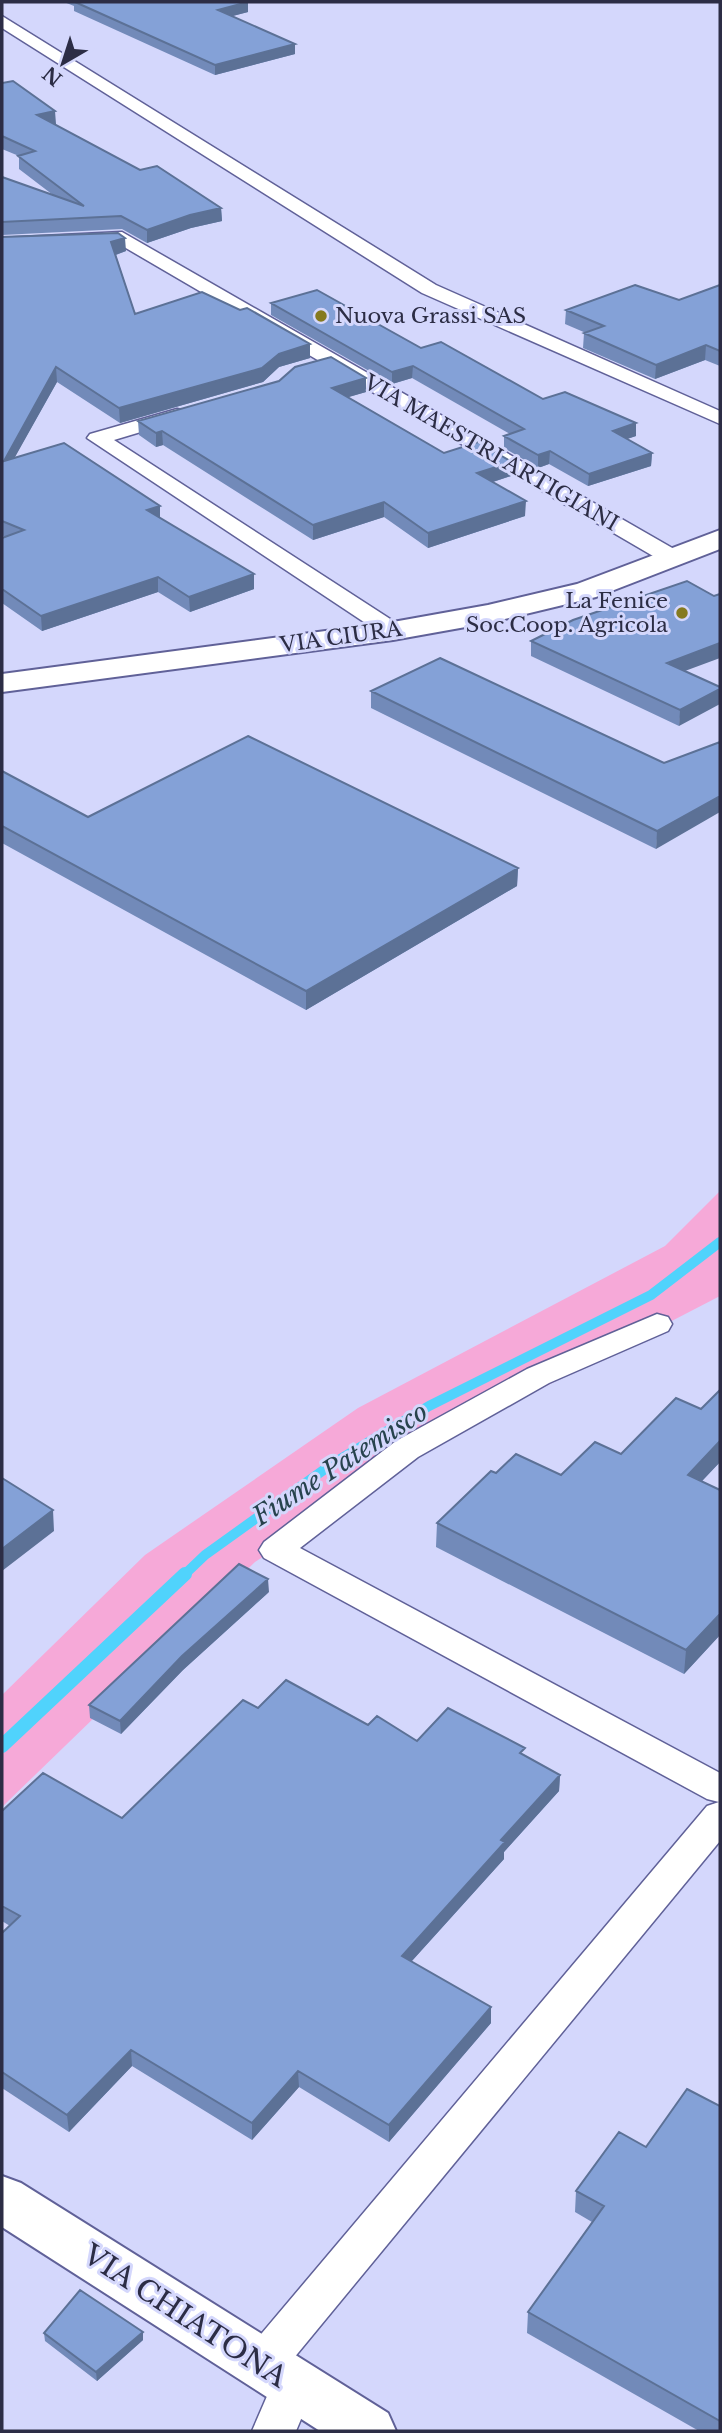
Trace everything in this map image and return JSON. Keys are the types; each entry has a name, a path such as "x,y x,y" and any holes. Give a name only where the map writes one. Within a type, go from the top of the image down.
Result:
{"main road":[{"name":"VIA CIURA","path":"2,683 393,631 488,614 586,591 720,539"},
{"name":"VIA CHIATONA","path":"2,2199 276,2394 368,2431"}],"street":[{"path":"2,21 429,289 720,418"},
{"name":"VIA MAESTRI ARTIGIANI","path":"2,244 121,238 673,558"},
{"path":"310,368 333,361"},
{"path":"191,411 97,439 393,631"},
{"path":"657,1324 538,1377 407,1449 276,1550 720,1789"},
{"path":"276,2394 720,1816"}],"shaded area":[{"path":"720,1191 720,1296 436,1443 255,1562 2,1807 2,1695 145,1555 358,1408 665,1246"}],"building":[{"path":"75,2 248,2 218,10 295,44 215,65"},
{"path":"13,81 55,111 37,115 140,170 157,166 221,208 190,215 147,230 121,216 2,222 2,177 84,206 18,156 35,151 2,136 2,83"},
{"path":"118,233 125,238 111,242 135,314 202,292 240,310 247,308 310,344 279,354 262,368 119,408 56,367 4,461 64,443 160,506 147,510 254,574 189,597 158,577 41,616 2,589 2,538 24,530 2,521 2,237"},
{"path":"635,285 679,300 720,285 720,351 706,345 656,365 584,333 604,326 566,310"},
{"path":"317,290 421,348 441,342 543,399 565,392 636,423 613,431 652,453 589,474 550,451 538,455 504,436 524,429 413,366 392,372 271,303"},
{"path":"331,357 366,378 332,388 444,453 478,442 512,462 477,473 526,501 428,533 384,502 313,525 162,431 156,433 138,421 279,381 295,367"},
{"path":"687,581 714,596 720,594 720,643 667,663 720,689 680,710 531,641 573,620"},
{"path":"440,658 664,763 720,742 720,796 657,831 371,691"},
{"path":"248,736 518,868 306,991 2,826 2,771 88,817"},
{"path":"720,1390 720,1441 688,1475 720,1490 720,1614 686,1650 437,1523 491,1471 496,1473 516,1454 561,1475 595,1442 621,1454 676,1398 701,1409"},
{"path":"2,1478 53,1510 2,1549"},
{"path":"239,1564 268,1579 182,1656 120,1721 89,1705"},
{"path":"286,1680 368,1725 377,1716 417,1741 448,1708 525,1748 520,1753 560,1775 501,1840 505,1842 402,1956 491,2007 389,2125 298,2071 252,2123 131,2050 67,2115 2,2072 2,1933 20,1916 2,1906 2,1811 43,1773 122,1818 243,1700 258,1708"},
{"path":"687,2089 720,2106 720,2421 528,2312 604,2206 576,2191 619,2132 646,2147"},
{"path":"80,2290 143,2332 96,2372 44,2333"}],"waterway":[{"name":"Fiume Patemisco","path":"183,1576 205,1555 332,1464 429,1406 651,1295 720,1242"},
{"name":"Fiume Patemisco","path":"2,1746 185,1574"}],"place":[{"name":"Nuova Grassi SAS","path":"321,316"},
{"name":"La Fenice Soc.Coop. Agricola","path":"682,613"}]}
